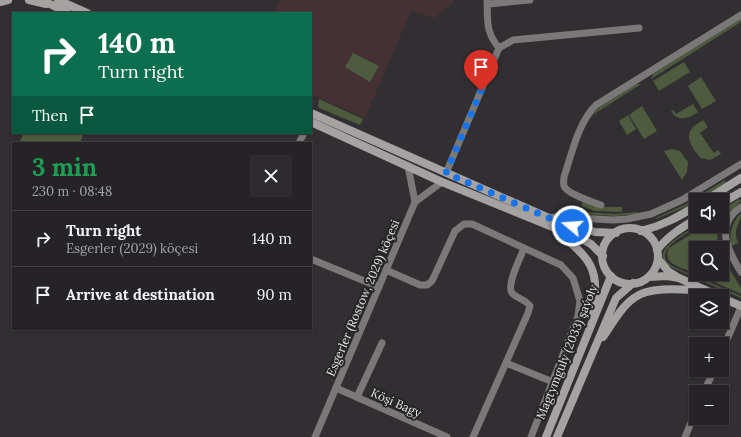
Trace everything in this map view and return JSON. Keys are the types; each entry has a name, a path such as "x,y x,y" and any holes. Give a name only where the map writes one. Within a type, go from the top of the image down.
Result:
{"main road":[{"path":"0,2 8,0"},
{"path":"29,0 56,3 67,12"},
{"path":"42,0 85,12"},
{"path":"312,114 446,173 548,222 591,244 603,256"},
{"path":"312,122 442,182 548,222 595,232 616,232 630,228 641,231 652,238 657,250 658,259 655,269 649,277 633,284 621,282 611,276 605,267 603,256 606,244 616,232"},
{"path":"717,193 741,178"},
{"path":"729,199 741,192"},
{"path":"641,231 668,222 689,210"},
{"path":"548,222 581,251 590,263 594,274 595,302 584,343"},
{"path":"657,250 663,242 676,231 689,223"},
{"path":"658,259 668,271 702,289"},
{"name":"Magtymguly (2033) şaýoly","path":"546,437 611,276"},
{"path":"649,277 667,276 679,278"},
{"name":"Magtymguly (2033) şaýoly","path":"557,437 616,298 633,284"},
{"path":"595,347 623,310 634,298 645,291 689,291"},
{"path":"729,301 741,307"}],"street":[{"path":"499,48 491,39 488,28 488,2 530,0"},
{"path":"601,205 570,192 564,186 563,182 580,129 590,111 596,105 741,15"},
{"path":"446,173 499,48 513,40 639,28"},
{"path":"408,166 415,202 442,182"},
{"path":"548,222 563,216 613,220 640,217 660,211 682,200 740,167"},
{"name":"Esgerler (Rostow, 2029) köçesi","path":"315,437 415,202"},
{"path":"741,207 731,216 725,234 729,251 741,272"},
{"path":"386,270 420,285 427,285 432,281 455,230 464,224 472,224 561,265 574,278 580,301 578,316 531,437"},
{"path":"473,437 530,306 526,301 513,294 510,284 524,248"},
{"path":"312,259 379,287"},
{"path":"728,337 741,307"},
{"path":"357,398 382,343"},
{"path":"506,363 552,382"},
{"name":"Köşi Bagy","path":"336,388 447,437"},
{"path":"684,437 690,425"}],"shaded area":[{"path":"280,0 454,0 451,5 434,18 411,11 365,118 312,94 312,12 274,12"}],"green space":[{"path":"741,19 741,22 651,79 653,74"},
{"path":"353,53 379,66 370,82 345,67"},
{"path":"684,62 690,72 659,91 653,81"},
{"path":"701,77 716,101 702,109 688,86"},
{"path":"636,84 641,84 591,116 600,107"},
{"path":"319,99 363,119 360,125 319,108"},
{"path":"693,104 698,112 688,117 677,117 671,111 673,110 676,114"},
{"path":"642,106 657,131 644,139 629,115"},
{"path":"628,115 636,129 627,135 619,121"},
{"path":"703,120 708,127 700,133 714,153 718,150 721,154 710,160 701,158 689,140 692,128"},
{"path":"24,134 83,135 80,142 20,142"},
{"path":"672,149 680,151 688,162 687,172 682,180 664,151"},
{"path":"725,180 726,183 709,193 704,193"},
{"path":"739,199 741,201 729,212 729,205"},
{"path":"583,201 606,207 622,207 622,212 595,211 581,206"},
{"path":"689,202 689,205 685,207 656,219 656,218"},
{"path":"583,212 614,214 638,212 638,214 614,216 582,214"},
{"path":"741,213 736,230 736,238 738,243 731,246 730,237 732,228 735,220"},
{"path":"689,231 689,232 679,238 667,249 665,255 667,261 674,267 689,273 689,275 673,268 665,262 663,256 664,250 676,239"},
{"path":"693,233 718,233 717,241 689,241 689,271 673,264 670,261 667,253 669,248"},
{"path":"729,268 741,288 741,294 712,281 729,281"},
{"path":"702,281 706,281 725,289 721,289"},
{"path":"729,291 741,296 741,298 729,293"}],"route":[{"path":"481,91 446,173 549,218 572,226"}]}
